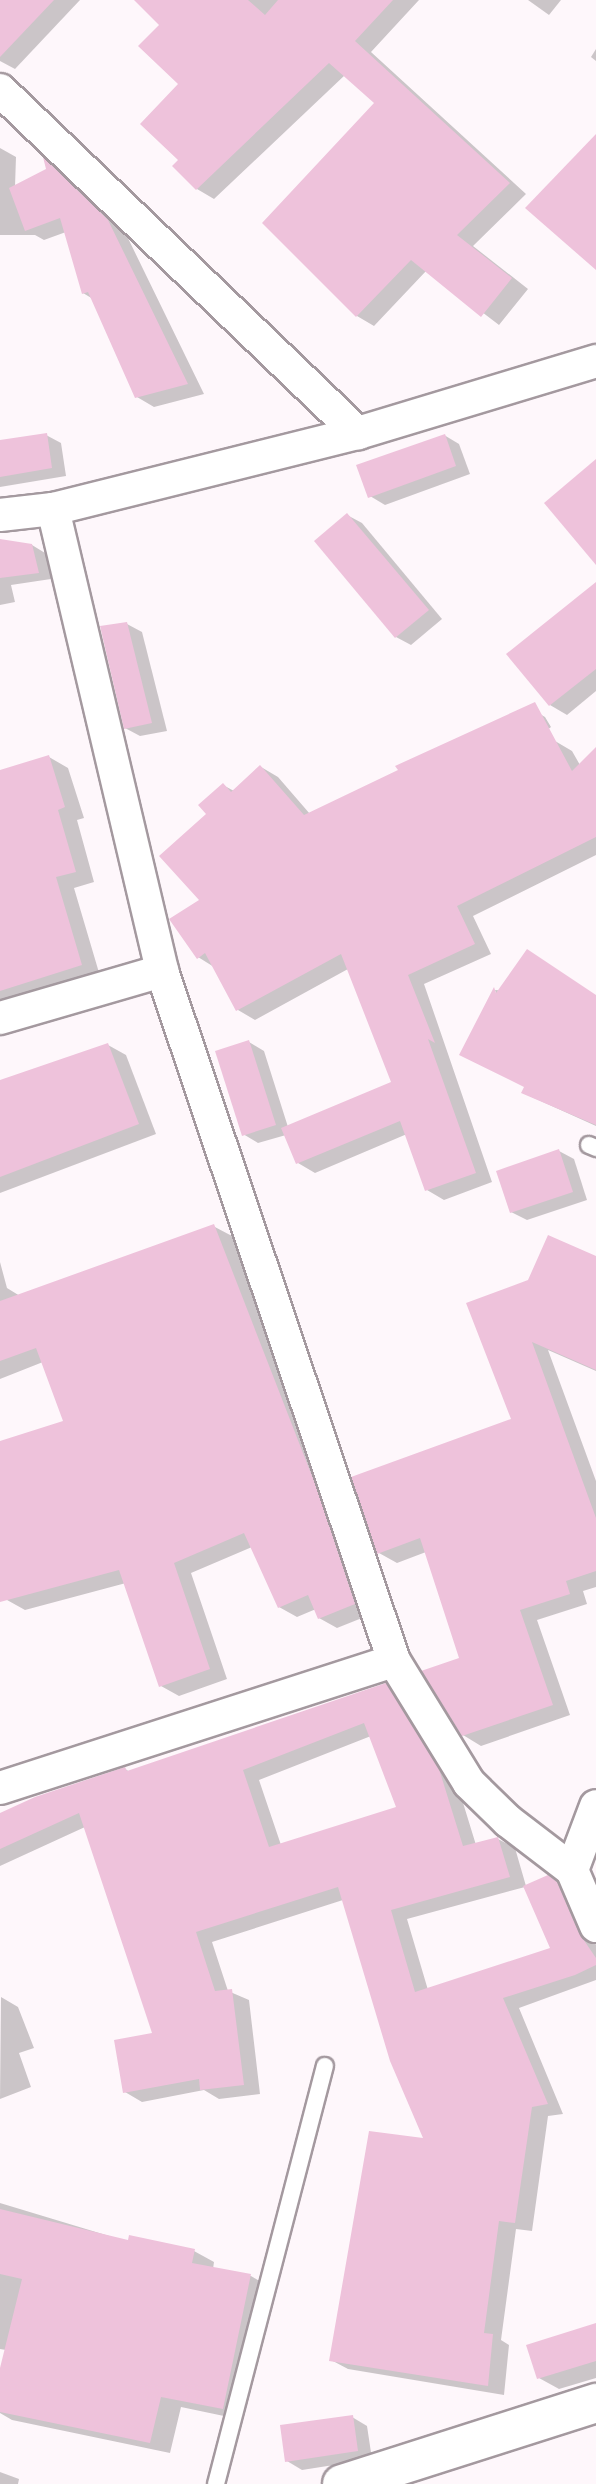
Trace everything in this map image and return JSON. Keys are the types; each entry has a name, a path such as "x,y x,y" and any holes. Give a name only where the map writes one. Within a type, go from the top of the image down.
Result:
{"street":[{"path":"0,90 358,433"},
{"path":"0,515 53,509 358,433 596,361"},
{"path":"53,509 162,971 394,1661 470,1783 508,1821 584,1864"},
{"path":"0,1018 162,971"},
{"path":"0,1788 394,1661"},
{"path":"596,1806 584,1864 596,1926"},
{"path":"342,2484 596,2403"}],"lane":[{"path":"216,2484 325,2066"}],"building":[{"path":"0,0 54,0 0,57"},
{"path":"134,0 248,0 265,15 278,0 393,0 355,41 510,183 457,235 512,278 481,317 411,260 356,317 262,223 374,103 329,63 196,190 172,166 178,160 140,124 178,84 138,46 159,25"},
{"path":"596,134 596,270 525,208"},
{"path":"43,157 108,220 188,384 135,398 88,292 82,294 60,218 25,231 9,188 46,169"},
{"path":"47,433 52,468 0,477 0,440"},
{"path":"445,434 456,466 368,498 356,465"},
{"path":"596,459 596,565 544,503"},
{"path":"347,513 429,610 395,638 314,541"},
{"path":"0,539 32,544 39,573 0,578"},
{"path":"596,582 596,669 549,706 506,654"},
{"path":"127,622 152,723 124,729 100,626"},
{"path":"535,702 572,771 596,747 596,837 457,906 475,944 408,975 435,1043 428,1039 476,1173 425,1191 400,1121 296,1164 281,1128 391,1082 341,954 236,1011 205,953 197,959 169,919 199,900 159,856 206,814 198,805 223,783 231,792 260,765 304,815 398,770 395,766"},
{"path":"49,755 65,807 58,810 76,872 56,877 82,965 0,991 0,770"},
{"path":"527,949 596,995 596,1125 521,1093 524,1087 459,1055 494,987 496,993"},
{"path":"249,1040 276,1125 242,1136 215,1051"},
{"path":"108,1043 139,1124 0,1177 0,1080"},
{"path":"559,1149 573,1192 510,1213 496,1171"},
{"path":"214,1224 317,1489 355,1604 318,1619 308,1595 278,1608 244,1533 174,1563 210,1669 159,1687 119,1570 0,1602 0,1441 63,1421 36,1348 0,1361 0,1301"},
{"path":"548,1235 596,1256 596,1370 532,1342 596,1518 596,1571 566,1581 570,1594 520,1610 553,1705 462,1736 421,1671 459,1658 420,1538 377,1554 351,1477 511,1419 466,1303 528,1280"},
{"path":"386,1683 439,1769 463,1846 498,1837 510,1877 391,1910 415,1992 550,1948 523,1886 548,1875 557,1882 579,1933 596,1958 596,1965 575,1975 503,1998 548,2104 532,2107 515,2223 499,2221 484,2333 493,2334 488,2386 329,2361 369,2131 423,2138 390,2061 338,1887 196,1932 215,1991 232,1989 244,2085 200,2090 199,2079 123,2093 114,2040 152,2033 79,1813 0,1849 0,1813 35,1797 125,1767 127,1771","holes":["364,1723 396,1807 269,1847 243,1770"]},
{"path":"0,2209 128,2240 129,2235 195,2249 192,2263 251,2274 223,2409 161,2397 150,2443 0,2412 0,2368 22,2279 0,2274"},
{"path":"596,2323 596,2361 537,2379 526,2345"},
{"path":"353,2415 358,2451 285,2462 280,2425"}]}
